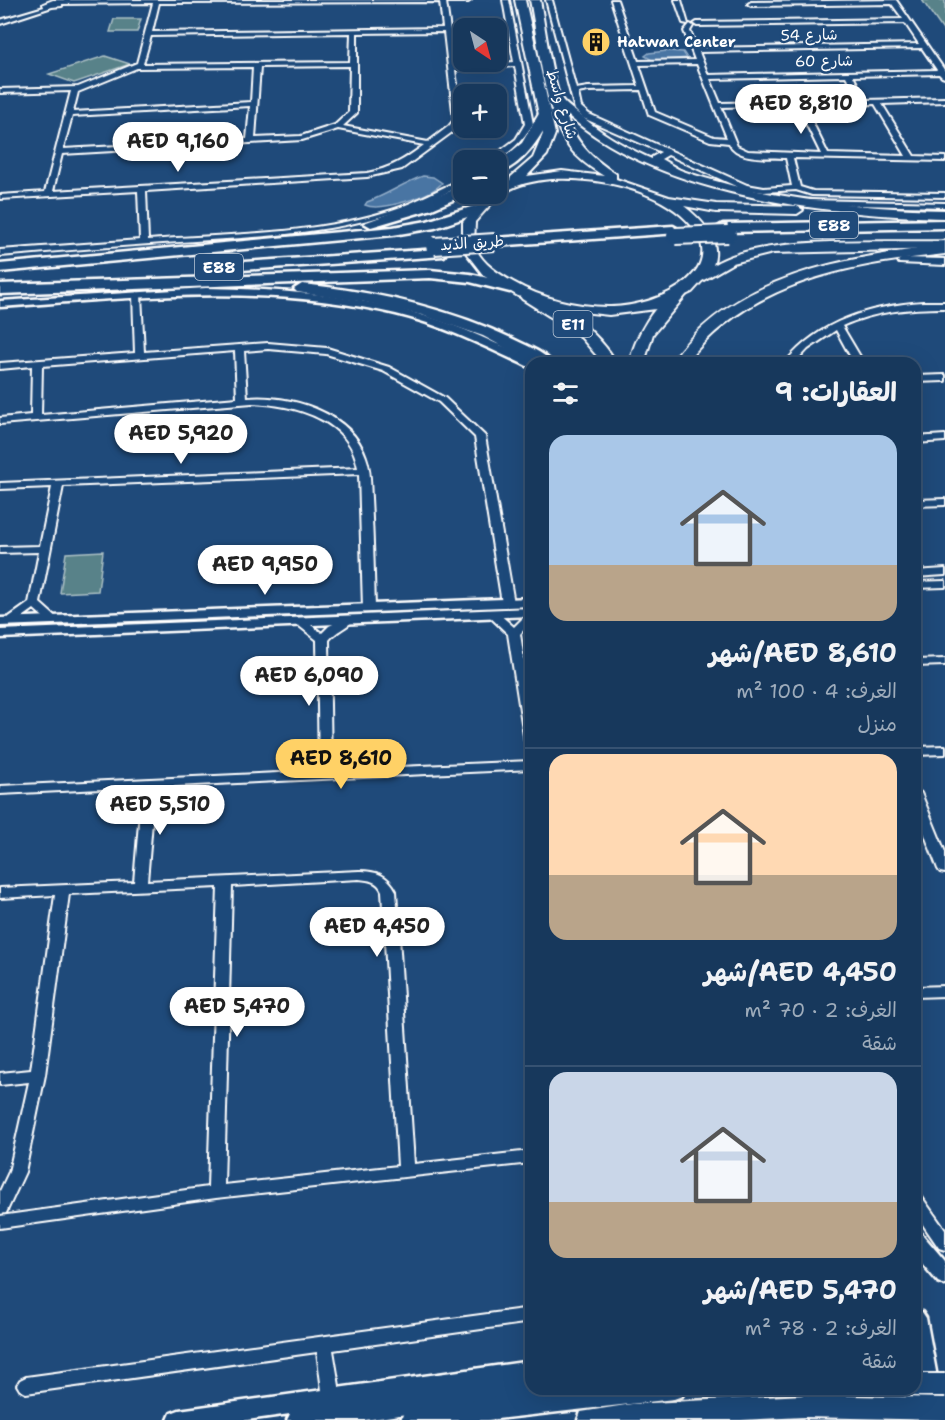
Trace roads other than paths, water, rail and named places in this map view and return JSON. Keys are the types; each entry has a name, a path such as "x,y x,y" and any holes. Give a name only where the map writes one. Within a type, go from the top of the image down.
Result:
{"highway":[{"path":"507,162 531,144 541,128 546,112"},
{"path":"232,247 370,223 428,206 453,195"},
{"path":"0,268 412,229 446,221 474,210"},
{"name":"طريق الذيد","path":"0,275 674,233 945,224"},
{"name":"طريق الذيد","path":"725,231 945,230"},
{"name":"طريق الذيد","path":"0,282 436,249"},
{"path":"682,357 716,322 774,289 839,267 945,251"},
{"path":"0,290 430,274 470,278 510,287"},
{"path":"188,282 314,290 396,304 474,328 532,357"},
{"path":"638,357 649,330 680,295"},
{"name":"E11","path":"527,296 589,335 607,357"},
{"path":"862,1395 867,1420"},
{"path":"909,1395 914,1420"}],"main road":[{"name":"شارع واسط","path":"535,0 558,101 574,146 590,161 624,184"},
{"name":"شارع واسط","path":"507,183 535,163 545,148 549,134 521,2"},
{"path":"505,4 521,2"},
{"path":"549,62 563,55"},
{"path":"523,83 542,93"},
{"path":"558,101 585,125 614,144 681,173 757,194 910,213"},
{"path":"507,187 533,178 571,175 624,184 661,198 687,213 703,231 707,240 708,260 693,284"},
{"path":"661,198 733,209 945,214"},
{"path":"481,204 474,210 466,233 474,258 483,269 527,296 573,310 610,313 643,309 680,295 717,266 757,251 807,246 945,245"},
{"path":"921,1385 945,1385"},
{"path":"413,1420 547,1401 610,1395"},
{"path":"590,1420 632,1415 813,1405 945,1409"}],"street":[{"path":"43,0 50,5"},
{"path":"0,197 390,172 457,122 443,0"},
{"path":"0,22 50,5 60,4 468,0"},
{"path":"549,0 578,108 591,119 749,188 784,191 796,188 812,193 945,195"},
{"path":"614,0 650,110 656,115 713,139 732,141"},
{"path":"678,0 690,23 687,31 736,149 746,153 789,156 945,159"},
{"path":"760,24 750,2 893,1 943,74"},
{"path":"139,66 156,4"},
{"path":"505,4 529,115 528,129 519,140 505,150"},
{"path":"690,23 907,21"},
{"path":"148,34 445,30"},
{"path":"59,152 302,138 338,127 354,113 354,32"},
{"name":"شارع 54","path":"696,50 924,46"},
{"path":"932,58 945,58"},
{"path":"634,63 700,62"},
{"path":"0,91 76,89 139,66 354,64"},
{"path":"251,141 257,65"},
{"path":"451,68 519,67"},
{"path":"848,74 864,102"},
{"name":"شارع 60","path":"707,76 943,74"},
{"path":"573,89 643,88"},
{"path":"48,194 76,89"},
{"path":"718,105 945,100"},
{"path":"877,101 912,159"},
{"path":"799,103 826,157"},
{"path":"69,114 253,104"},
{"path":"338,127 429,144"},
{"path":"666,153 655,159 681,173"},
{"path":"789,156 796,188"},
{"path":"0,253 262,235 337,224 417,203 453,186"},
{"path":"142,189 144,243"},
{"path":"809,202 945,205"},
{"path":"906,258 945,262"},
{"path":"0,304 247,290 355,301 410,313 453,327 525,361"},
{"path":"136,295 140,355"},
{"path":"796,357 812,341 838,326 888,307 941,305 945,317"},
{"path":"838,326 855,357"},
{"path":"812,341 832,338 849,346"},
{"path":"0,366 288,346 348,356 386,369 420,385 460,415 480,436 508,603"},
{"path":"239,348 242,401"},
{"path":"36,418 37,363"},
{"path":"921,379 945,378"},
{"path":"0,421 242,401 282,402 328,420 345,432 356,446 363,471 369,608"},
{"path":"921,440 945,438"},
{"path":"0,486 363,471"},
{"path":"3,626 34,604 43,549 58,484"},
{"path":"921,503 945,502"},
{"path":"0,550 43,549"},
{"path":"921,574 945,572"},
{"path":"921,585 945,584"},
{"path":"3,626 53,620 525,602"},
{"path":"34,604 53,620"},
{"path":"3,626 300,622 525,614"},
{"path":"494,615 514,633 525,704"},
{"path":"325,775 323,639 333,628 348,620"},
{"path":"514,633 525,621"},
{"path":"300,622 323,639"},
{"path":"921,663 945,662"},
{"path":"921,752 945,750"},
{"path":"0,790 525,765"},
{"path":"140,886 149,784"},
{"path":"921,809 945,869"},
{"path":"0,893 370,875 387,884 406,1169"},
{"path":"216,1192 225,882"},
{"path":"0,1209 17,1172 38,1075 63,890"},
{"path":"921,992 945,991"},
{"path":"0,1079 38,1075"},
{"path":"0,1222 216,1192 406,1169 525,1158"},
{"path":"921,1209 945,1243"},
{"path":"921,1247 945,1276"},
{"path":"26,1385 525,1316"},
{"path":"324,1344 332,1398"},
{"path":"921,1347 936,1420"},
{"path":"179,1420 525,1371"},
{"path":"298,1420 525,1387"},
{"path":"836,1395 840,1420"},
{"path":"332,1398 369,1409"}],"water":[{"path":"683,52 687,58 654,61 645,56 649,53"},
{"path":"423,176 433,177 442,183 428,193 405,202 372,207 365,205 367,202"}],"place":[{"name":"Hatwan Center","path":"596,42"}]}
